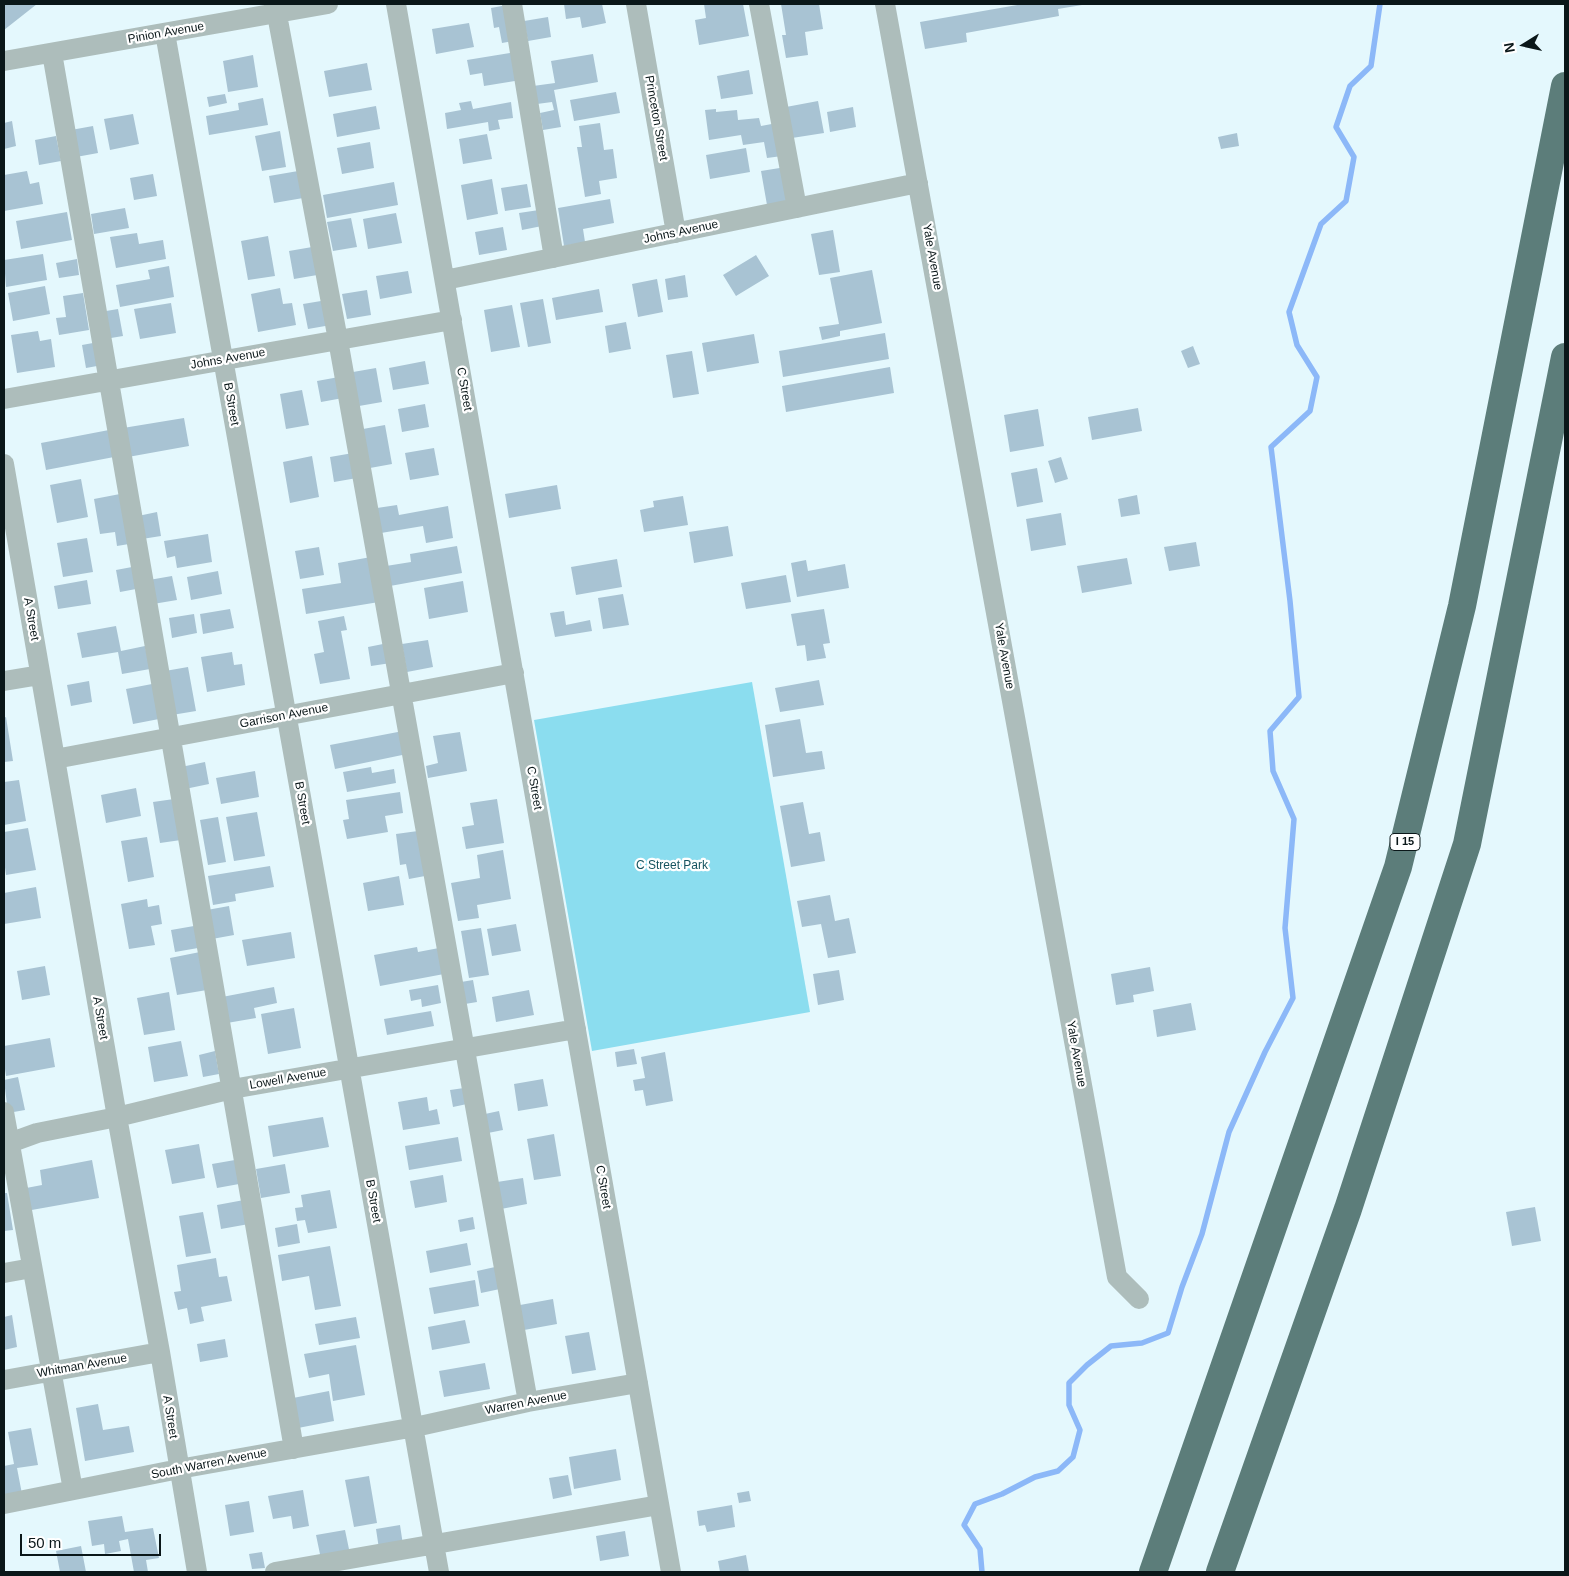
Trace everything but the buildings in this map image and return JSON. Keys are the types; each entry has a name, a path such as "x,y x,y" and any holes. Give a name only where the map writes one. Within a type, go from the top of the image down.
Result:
{"highway":[{"name":"I 15","path":"1153,1572 1398,866 1462,606 1565,86"},
{"path":"1220,1572 1348,1209 1467,844 1565,357"}],"street":[{"name":"Pinion Avenue","path":"4,61 165,33 276,8 328,4"},
{"name":"C Street","path":"396,4 671,1572"},
{"path":"512,4 554,258"},
{"name":"Princeton Street","path":"636,4 676,233"},
{"path":"759,4 797,208"},
{"name":"Yale Avenue","path":"886,4 1117,1277 1139,1298"},
{"path":"276,8 338,340 528,1402"},
{"name":"B Street","path":"165,33 439,1572"},
{"path":"52,53 294,1448"},
{"name":"Johns Avenue","path":"445,280 918,183"},
{"name":"Johns Avenue","path":"4,398 452,320"},
{"name":"A Street","path":"4,464 197,1572"},
{"name":"Garrison Avenue","path":"55,759 514,674"},
{"path":"4,681 40,675"},
{"name":"Lowell Avenue","path":"7,1144 37,1132 117,1117 232,1089 576,1029"},
{"path":"4,1112 7,1144 74,1490"},
{"path":"4,1272 32,1268"},
{"name":"Whitman Avenue","path":"4,1380 160,1352"},
{"name":"Warren Avenue","path":"414,1426 528,1402 638,1383"},
{"name":"South Warren Avenue","path":"4,1504 178,1469 414,1426"},
{"path":"275,1572 659,1505"}],"green space":[{"name":"C Street Park","path":"752,682 810,1012 592,1051 534,720"}],"waterway":[{"path":"982,1572 980,1549 964,1525 975,1504 1002,1494 1035,1477 1058,1471 1073,1457 1080,1430 1069,1405 1069,1383 1087,1365 1111,1346 1142,1343 1168,1333 1182,1287 1202,1234 1229,1132 1265,1052 1293,998 1285,928 1294,819 1273,771 1270,731 1299,697 1290,601 1271,447 1310,411 1317,377 1297,345 1289,312 1321,224 1346,201 1354,157 1336,127 1350,86 1371,66 1380,4"}]}
